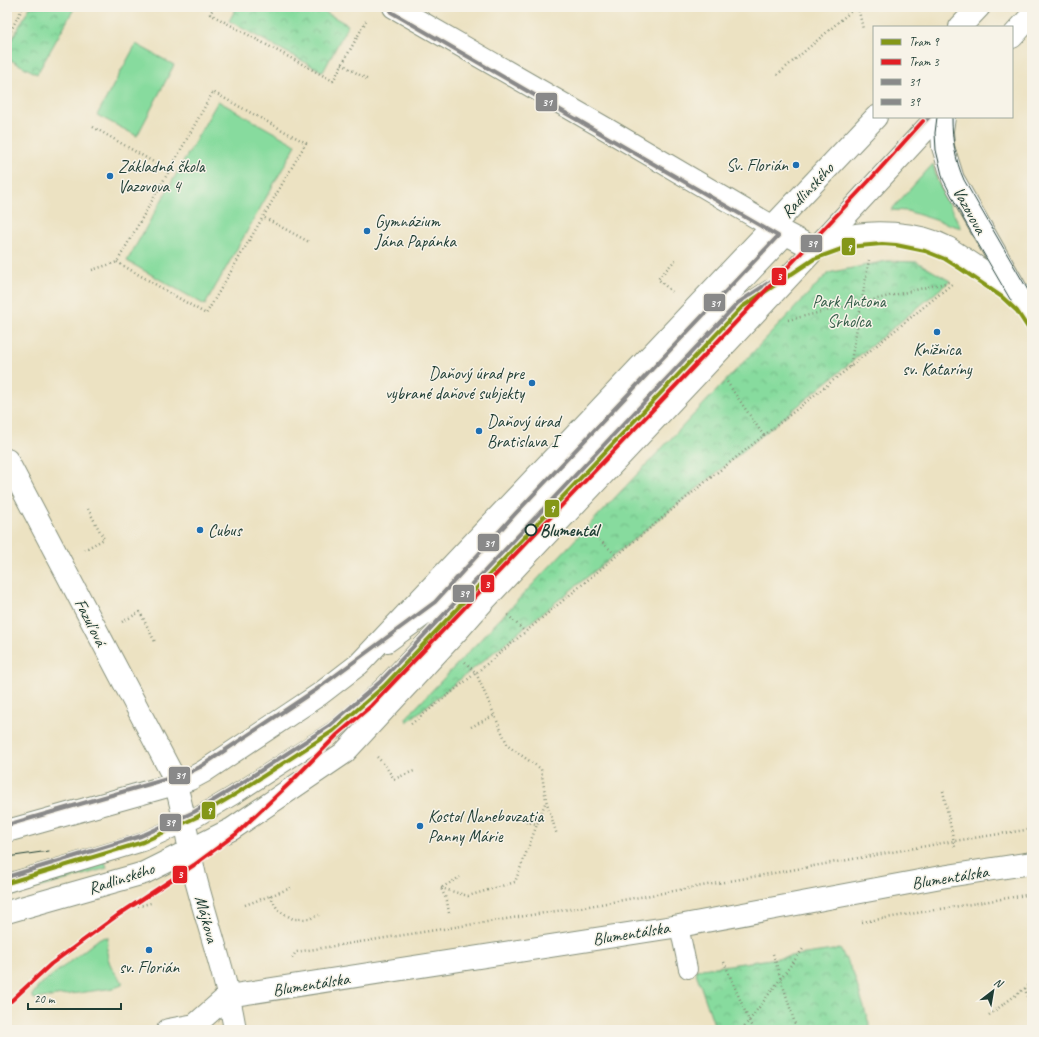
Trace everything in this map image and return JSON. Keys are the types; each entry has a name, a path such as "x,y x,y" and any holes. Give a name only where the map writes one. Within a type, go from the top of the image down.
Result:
{"street":[{"path":"394,7 780,230 816,249"},
{"path":"961,26 979,7"},
{"path":"1013,36 1032,15"},
{"name":"Radlinského","path":"7,831 175,784 203,772 320,694 359,664 780,230 875,118"},
{"name":"Radlinského","path":"7,912 144,873 232,829 344,753 482,603 816,249 936,118"},
{"name":"Vazovova","path":"944,118 942,130 943,147 952,179 1032,317"},
{"name":"Vazovova","path":"816,249 839,239 862,234 882,234 916,238 941,244 1018,295"},
{"name":"Fazuľová","path":"9,464 171,772 175,784"},
{"name":"Májkova","path":"175,784 201,900 228,996 234,1026"},
{"name":"Blumentálska","path":"228,996 679,926 961,875 1032,864"},
{"path":"168,1030 195,1025 228,996"}],"lane":[{"name":"Radlinského","path":"359,664 438,606 780,230"},
{"path":"7,883 143,842 197,817 333,731 367,702 742,307 789,277"},
{"path":"679,926 688,969"}],"path":[{"path":"7,38 24,7"},
{"path":"214,7 210,14 333,81 366,21"},
{"path":"777,75 857,7 863,29"},
{"path":"342,64 368,80"},
{"path":"92,270 117,262 213,92 306,143 206,314 117,262"},
{"path":"93,127 169,171"},
{"path":"263,217 309,242"},
{"path":"674,294 658,278 677,258"},
{"path":"850,367 870,258"},
{"path":"411,724 476,673 704,483 957,280 786,320"},
{"path":"726,381 764,436"},
{"path":"80,552 104,539 88,509"},
{"path":"582,524 617,556"},
{"path":"120,623 140,612 155,642"},
{"path":"507,614 525,632"},
{"path":"463,660 476,673 508,746 541,768 546,800 557,835"},
{"path":"471,727 495,715"},
{"path":"376,756 384,764 394,779 414,771"},
{"path":"943,791 961,875"},
{"path":"441,888 468,896 515,882 546,800"},
{"path":"526,822 537,824"},
{"path":"273,989 296,952 596,905 954,841 1032,829"},
{"path":"441,888 460,877"},
{"path":"245,905 291,888"},
{"path":"441,888 447,901 449,913"},
{"path":"270,896 278,910 293,919 309,919 319,915"},
{"path":"742,1030 803,949"},
{"path":"773,954 797,1030"},
{"path":"724,962 753,1030"},
{"path":"989,1015 1032,982"},
{"path":"1025,988 1032,1015"}],"green space":[{"path":"30,7 75,7 37,74 7,58 7,48"},
{"path":"237,7 316,7 348,25 323,72 229,21"},
{"path":"136,44 174,65 137,136 97,115"},
{"path":"218,101 296,145 205,305 127,261"},
{"path":"933,164 937,180 961,228 907,211 891,210"},
{"name":"Park Antona Srholca","path":"887,261 917,262 950,281 704,483 407,722 406,718 828,273"},
{"path":"105,861 107,868 7,897 7,889"},
{"path":"108,937 108,959 114,971 122,981 122,985 114,988 35,999 32,998 32,995 40,985 100,938"},
{"path":"840,949 853,972 871,1030 716,1030 695,970"}],"tram line":[{"path":"937,118 935,133 936,150 943,179 963,218 1017,311"},
{"path":"952,118 958,165 964,180 1029,292"},
{"name":"3","path":"11,1001 51,964 118,915 194,865 236,834 291,782 337,735 371,706 702,358 869,181 923,121"},
{"name":"9","path":"7,883 143,842 197,817 333,731 384,686 742,307 814,259 847,247 882,244 896,245 925,251 945,259 1002,297 1017,311 1032,334"},
{"path":"7,857 49,851"}],"transit line":[{"name":"31","path":"7,825 188,773 200,767 317,689 435,602 515,514 778,236 391,12"},
{"name":"39","path":"7,877 141,836 194,812 231,790 329,726 380,682 738,303 785,272 928,118"}],"place":[{"name":"Sv. Florián","path":"796,165"},
{"name":"Základná škola Vazovova 4","path":"110,176"},
{"name":"Gymnázium Jána Papánka","path":"367,231"},
{"name":"Knižnica sv. Kataríny","path":"937,332"},
{"name":"Daňový úrad pre vybrané daňové subjekty","path":"532,383"},
{"name":"Daňový úrad Bratislava I","path":"479,431"},
{"name":"Cubus","path":"200,530"},
{"name":"Blumentál","path":"531,530"},
{"name":"Kostol Nanebovzatia Panny Márie","path":"420,826"},
{"name":"sv. Florián","path":"149,950"}]}
